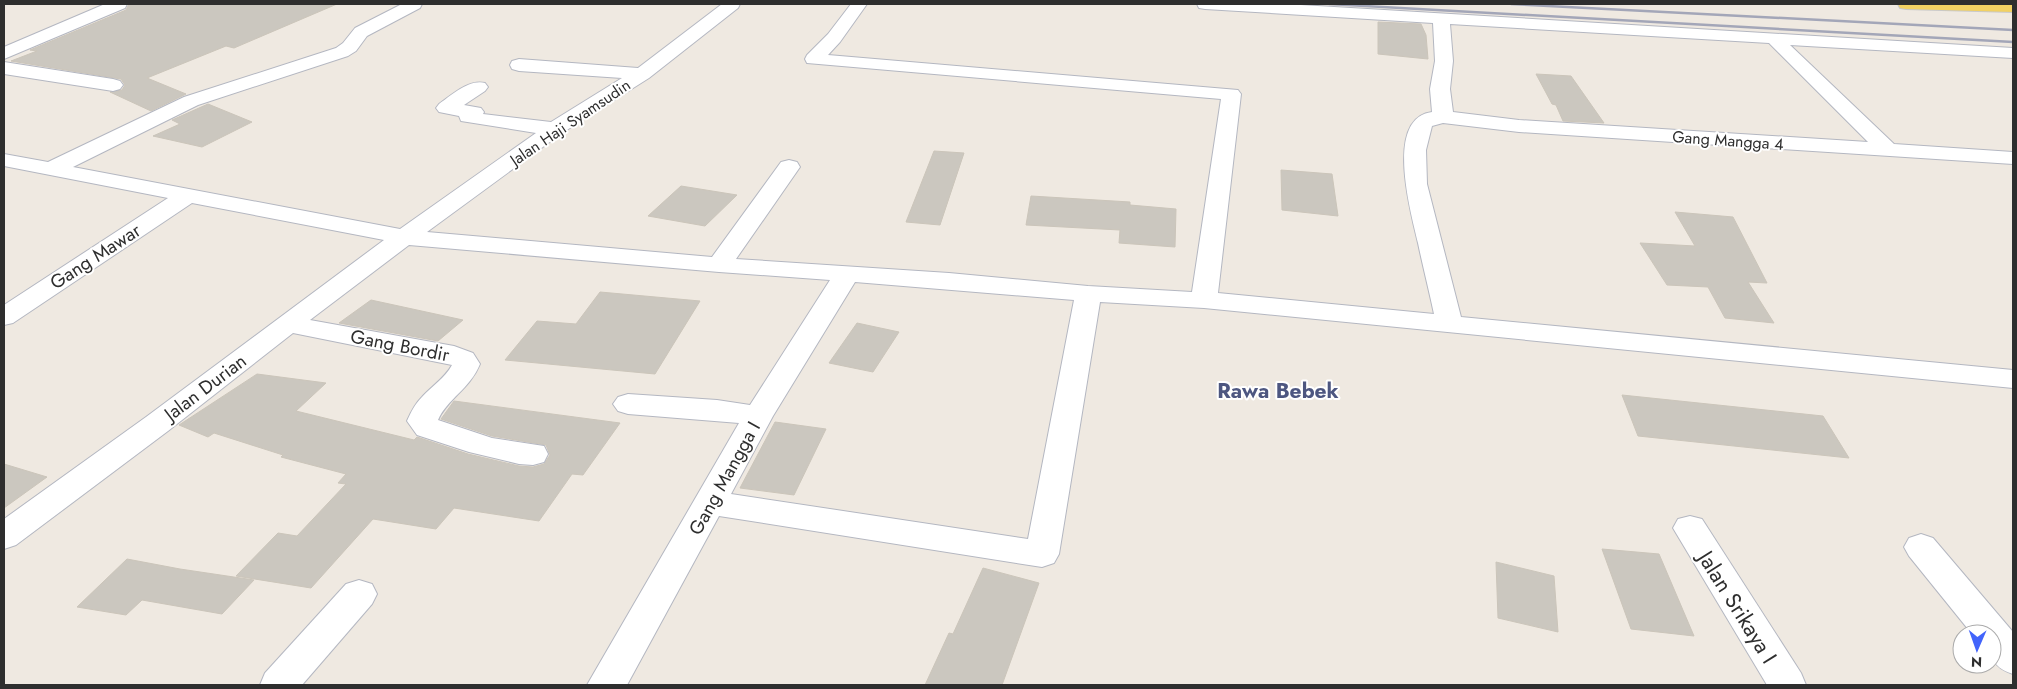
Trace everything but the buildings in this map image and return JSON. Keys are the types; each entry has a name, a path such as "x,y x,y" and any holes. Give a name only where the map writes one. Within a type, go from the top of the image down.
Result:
{"main road":[{"path":"1906,4 2013,7"}],"street":[{"path":"4,54 119,4"},
{"path":"388,4 412,5"},
{"name":"Jalan Haji Syamsudin","path":"404,237 555,129 642,74 732,4"},
{"path":"859,4 834,38 814,59 1231,94 1204,300"},
{"path":"1205,4 2013,53"},
{"path":"53,168 191,101 342,52 353,45 356,37 361,32 412,5"},
{"path":"1441,18 1444,61 1440,89 1443,117 1427,119 1422,124 1415,150 1416,184 1450,325"},
{"path":"1775,40 1889,151"},
{"path":"519,65 642,74"},
{"path":"4,68 113,85"},
{"path":"478,88 446,108 474,112 468,117 555,129"},
{"name":"Gang Mangga 4","path":"1443,117 1529,127 2010,161"},
{"path":"4,160 404,237 719,265 1088,294 1204,300 2013,379"},
{"path":"719,265 789,167"},
{"name":"Gang Mawar","path":"4,317 187,196"},
{"name":"Jalan Durian","path":"4,536 157,424 190,397 404,237"},
{"name":"Gang Mangga I","path":"606,685 621,663 758,416 847,274"},
{"path":"711,503 1042,554 1088,294"},
{"name":"Gang Bordir","path":"289,324 454,355 463,359 466,364 460,378 425,410 422,421 428,428 493,449 533,454"},
{"path":"628,404 717,410 758,416"},
{"name":"Jalan Srikaya I","path":"1690,528 1787,685"},
{"path":"1921,547 2013,658"},
{"path":"279,685 359,594"}],"railway":[{"path":"1329,4 2013,42"},
{"path":"1511,4 2013,30"}],"district":[{"name":"Rawa Bebek","path":"1278,391"}]}
